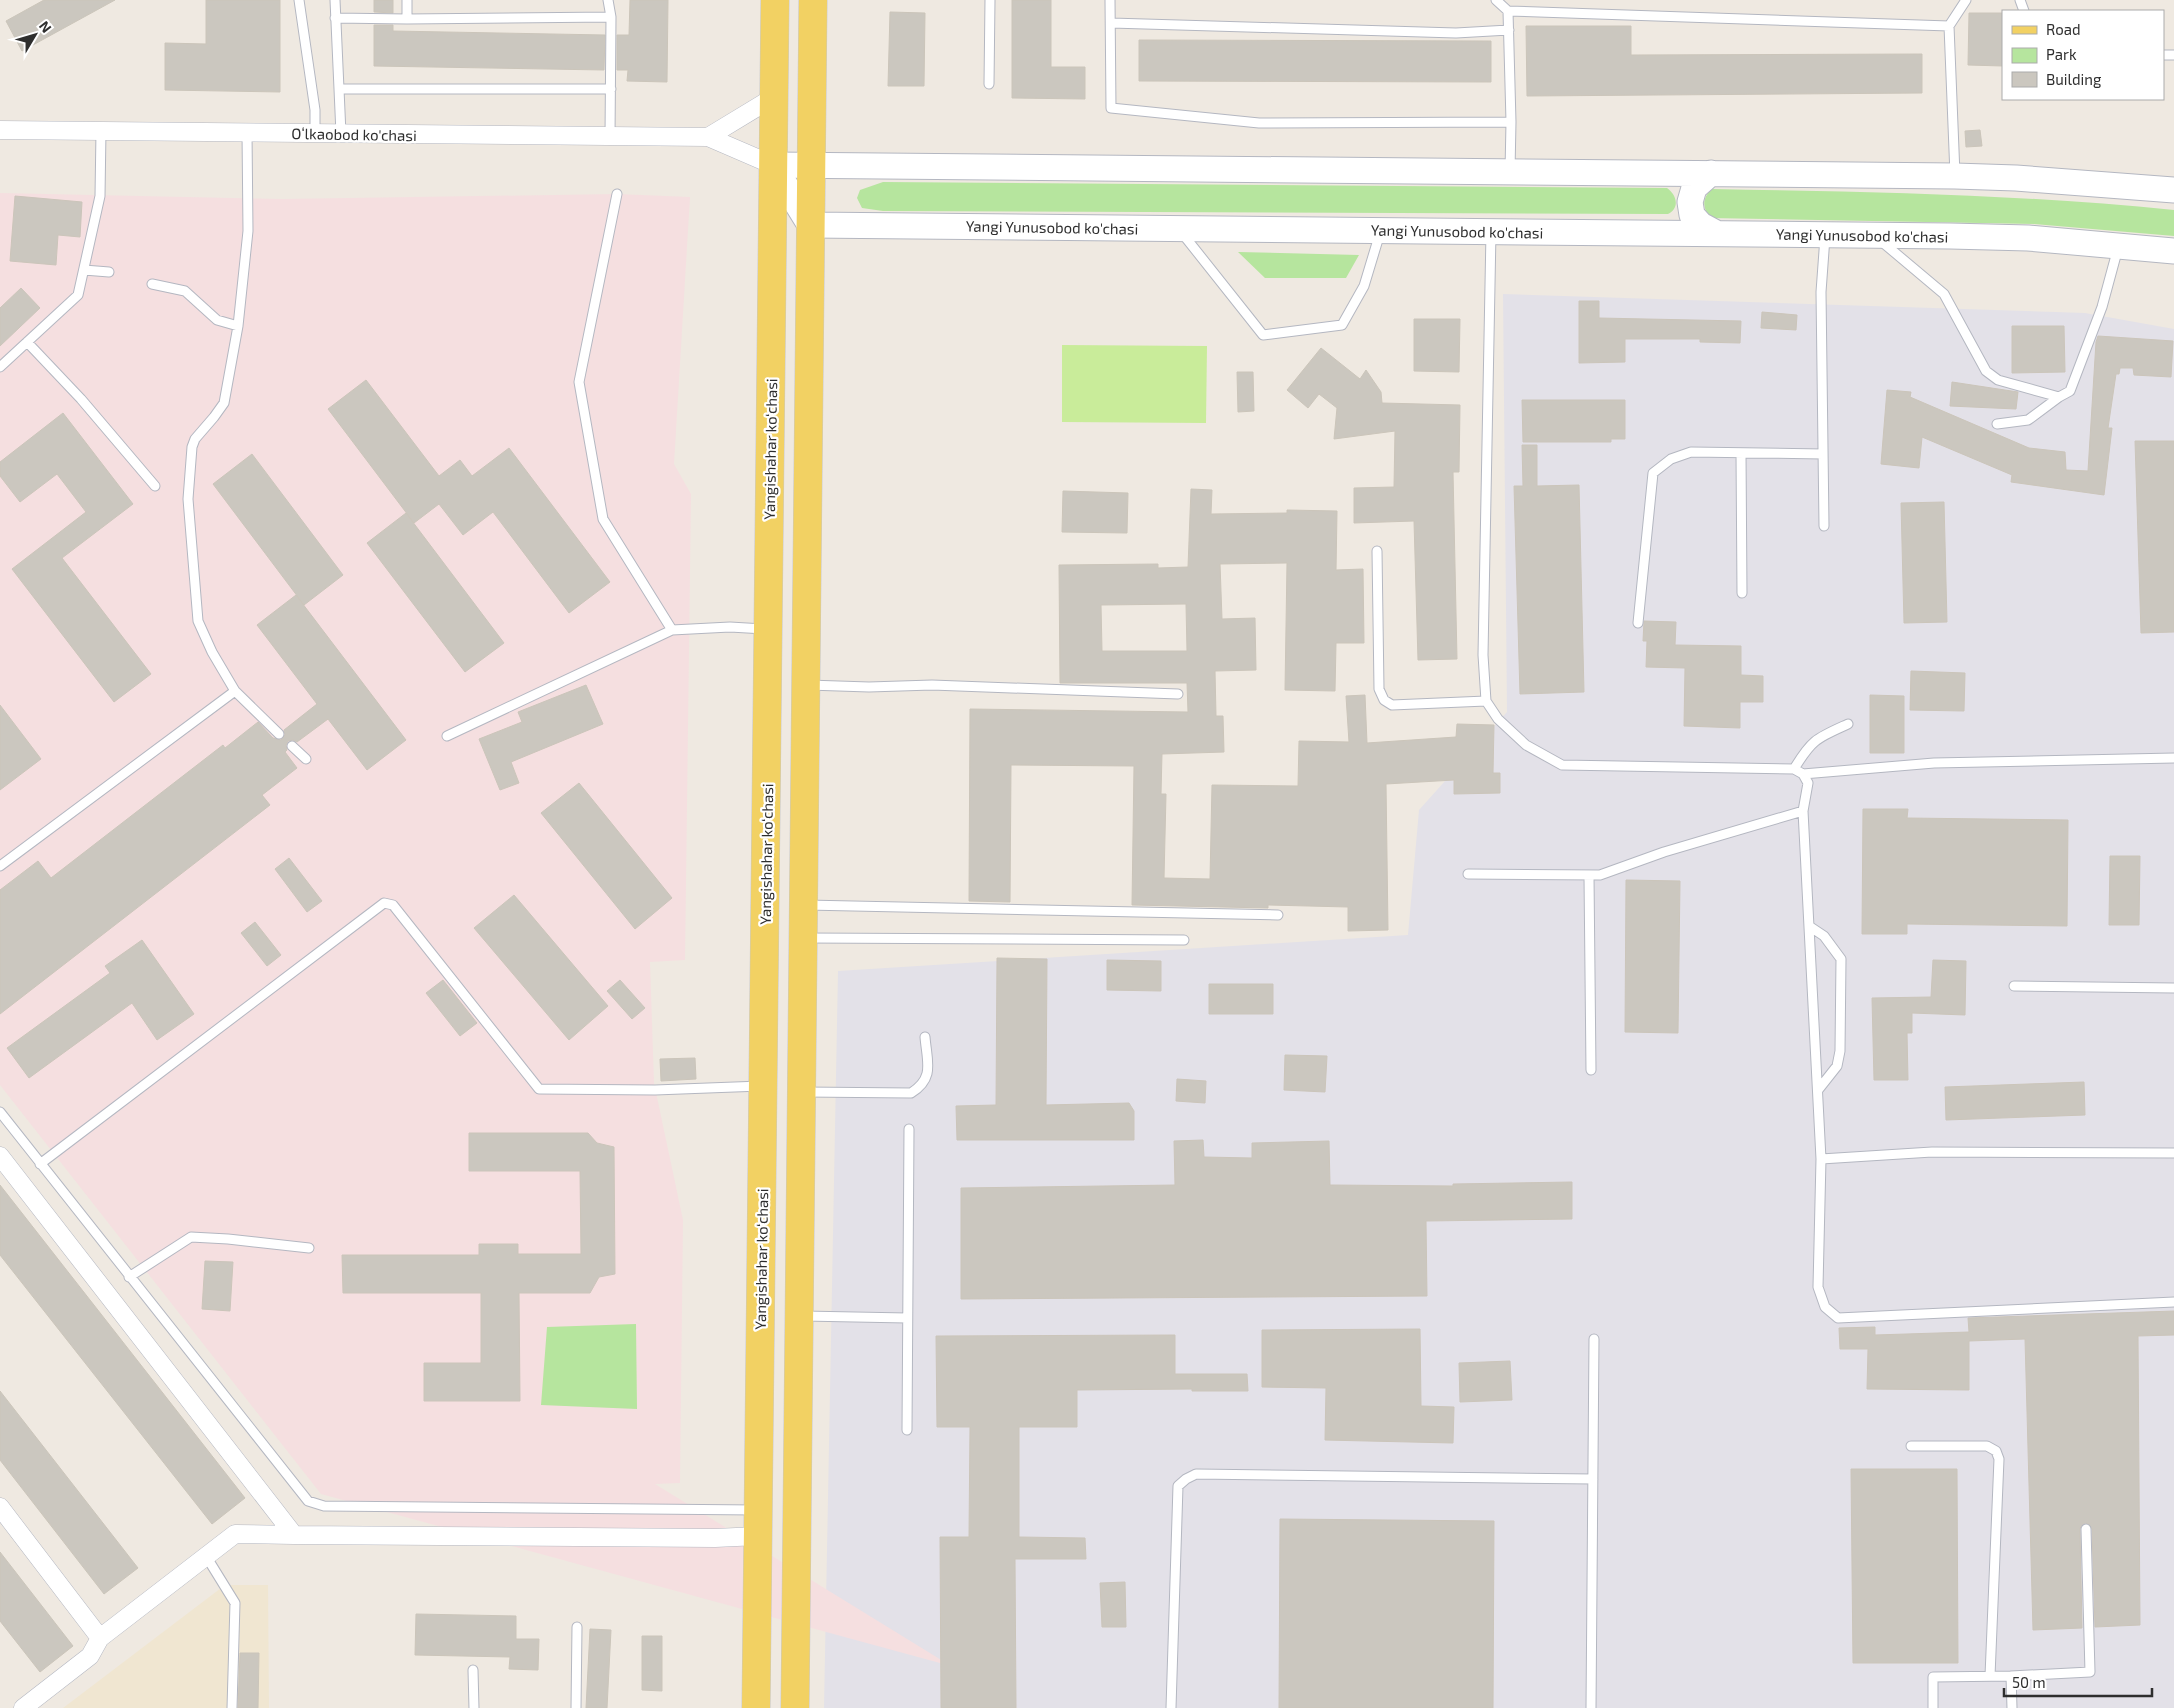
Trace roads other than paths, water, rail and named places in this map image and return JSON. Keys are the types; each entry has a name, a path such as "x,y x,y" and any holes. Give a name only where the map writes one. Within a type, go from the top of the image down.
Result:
{"main road":[{"name":"Yangishahar ko‘chasi","path":"756,1708 775,0"},
{"path":"795,1708 813,0"},
{"path":"773,165 1955,176 2016,178 2174,190"},
{"path":"773,165 810,225"},
{"path":"1711,173 1694,188 1690,202 1692,215 1701,225 1716,234"},
{"name":"Yangi Yunusobod ko'chasi","path":"810,225 1825,234 2028,238 2119,245 2174,252"},
{"path":"764,1040 773,1033 784,1030 792,1032 802,1040"},
{"path":"758,1523 796,1535"}],"street":[{"path":"708,137 774,97"},
{"name":"Oʻlkaobod ko'chasi","path":"0,130 708,137 773,165"},
{"path":"0,1156 294,1535"},
{"path":"0,1507 100,1638"},
{"path":"23,1708 90,1656 100,1638 235,1534 715,1538 758,1523"}],"lane":[{"path":"300,0 314,110 314,133"},
{"path":"335,0 340,134"},
{"path":"407,0 407,19"},
{"path":"608,0 611,17 610,136"},
{"path":"989,84 990,0"},
{"path":"1110,0 1111,108 1259,123 1511,122"},
{"path":"1496,0 1508,11 1949,26"},
{"path":"1955,176 1949,26 1966,0"},
{"path":"1508,11 1511,122 1510,172"},
{"path":"335,18 611,17"},
{"path":"1111,23 1456,33 1509,30"},
{"path":"339,89 611,89"},
{"path":"0,367 78,294 100,196 101,131"},
{"path":"247,133 248,231 238,326 224,403 195,439 192,447 188,498 198,621 212,652 235,691 278,734"},
{"path":"617,194 579,382 603,519 672,630"},
{"path":"1179,228 1263,334 1342,325 1364,286 1381,230"},
{"path":"1491,232 1483,655 1486,701 1498,719 1526,745 1562,765 1794,769 1803,774 1808,783 1803,811 1821,1159 1818,1287 1825,1307 1838,1318 2174,1302"},
{"path":"1824,526 1821,292 1825,234"},
{"path":"1873,235 1944,294 1986,372 1998,380 2059,397"},
{"path":"1997,424 2028,420 2070,391 2102,307 2119,245"},
{"path":"84,270 109,272"},
{"path":"152,284 185,291 217,320 238,326"},
{"path":"27,342 81,399 156,486"},
{"path":"1638,623 1653,473 1671,459 1691,452 1823,454"},
{"path":"1741,453 1742,593"},
{"path":"1377,551 1379,689 1384,700 1392,706 1486,701"},
{"path":"446,736 672,630 730,627 768,630"},
{"path":"805,685 875,687 932,685 1178,694"},
{"path":"0,866 235,691"},
{"path":"1794,769 1806,748 1818,738 1848,724"},
{"path":"292,746 306,759"},
{"path":"1803,774 1934,763 2174,758"},
{"path":"1468,874 1600,876 1664,852 1803,811"},
{"path":"1589,876 1591,1070"},
{"path":"40,1164 384,903 393,905 540,1089 655,1090 763,1086"},
{"path":"803,905 1278,915"},
{"path":"1809,926 1824,936 1841,959 1840,1051 1837,1066 1818,1090"},
{"path":"803,938 1184,940"},
{"path":"2014,986 2174,988"},
{"path":"801,1092 911,1093 922,1086 928,1076 925,1037"},
{"path":"0,1112 304,1497 313,1504 324,1506 758,1523"},
{"path":"907,1430 909,1129"},
{"path":"1821,1159 1932,1152 2174,1152"},
{"path":"129,1277 190,1237 228,1238 309,1248"},
{"path":"799,1316 908,1318"},
{"path":"1591,1708 1594,1339"},
{"path":"1910,1446 1987,1446 1996,1451 1999,1459 1990,1676"},
{"path":"1171,1708 1178,1486 1186,1479 1196,1474 1593,1479"},
{"path":"1933,1708 1933,1677 2090,1672 2086,1529"},
{"path":"206,1556 235,1603 232,1708"},
{"path":"576,1708 577,1627"},
{"path":"473,1670 474,1708"},
{"path":"2011,1676 2012,1708"}]}
